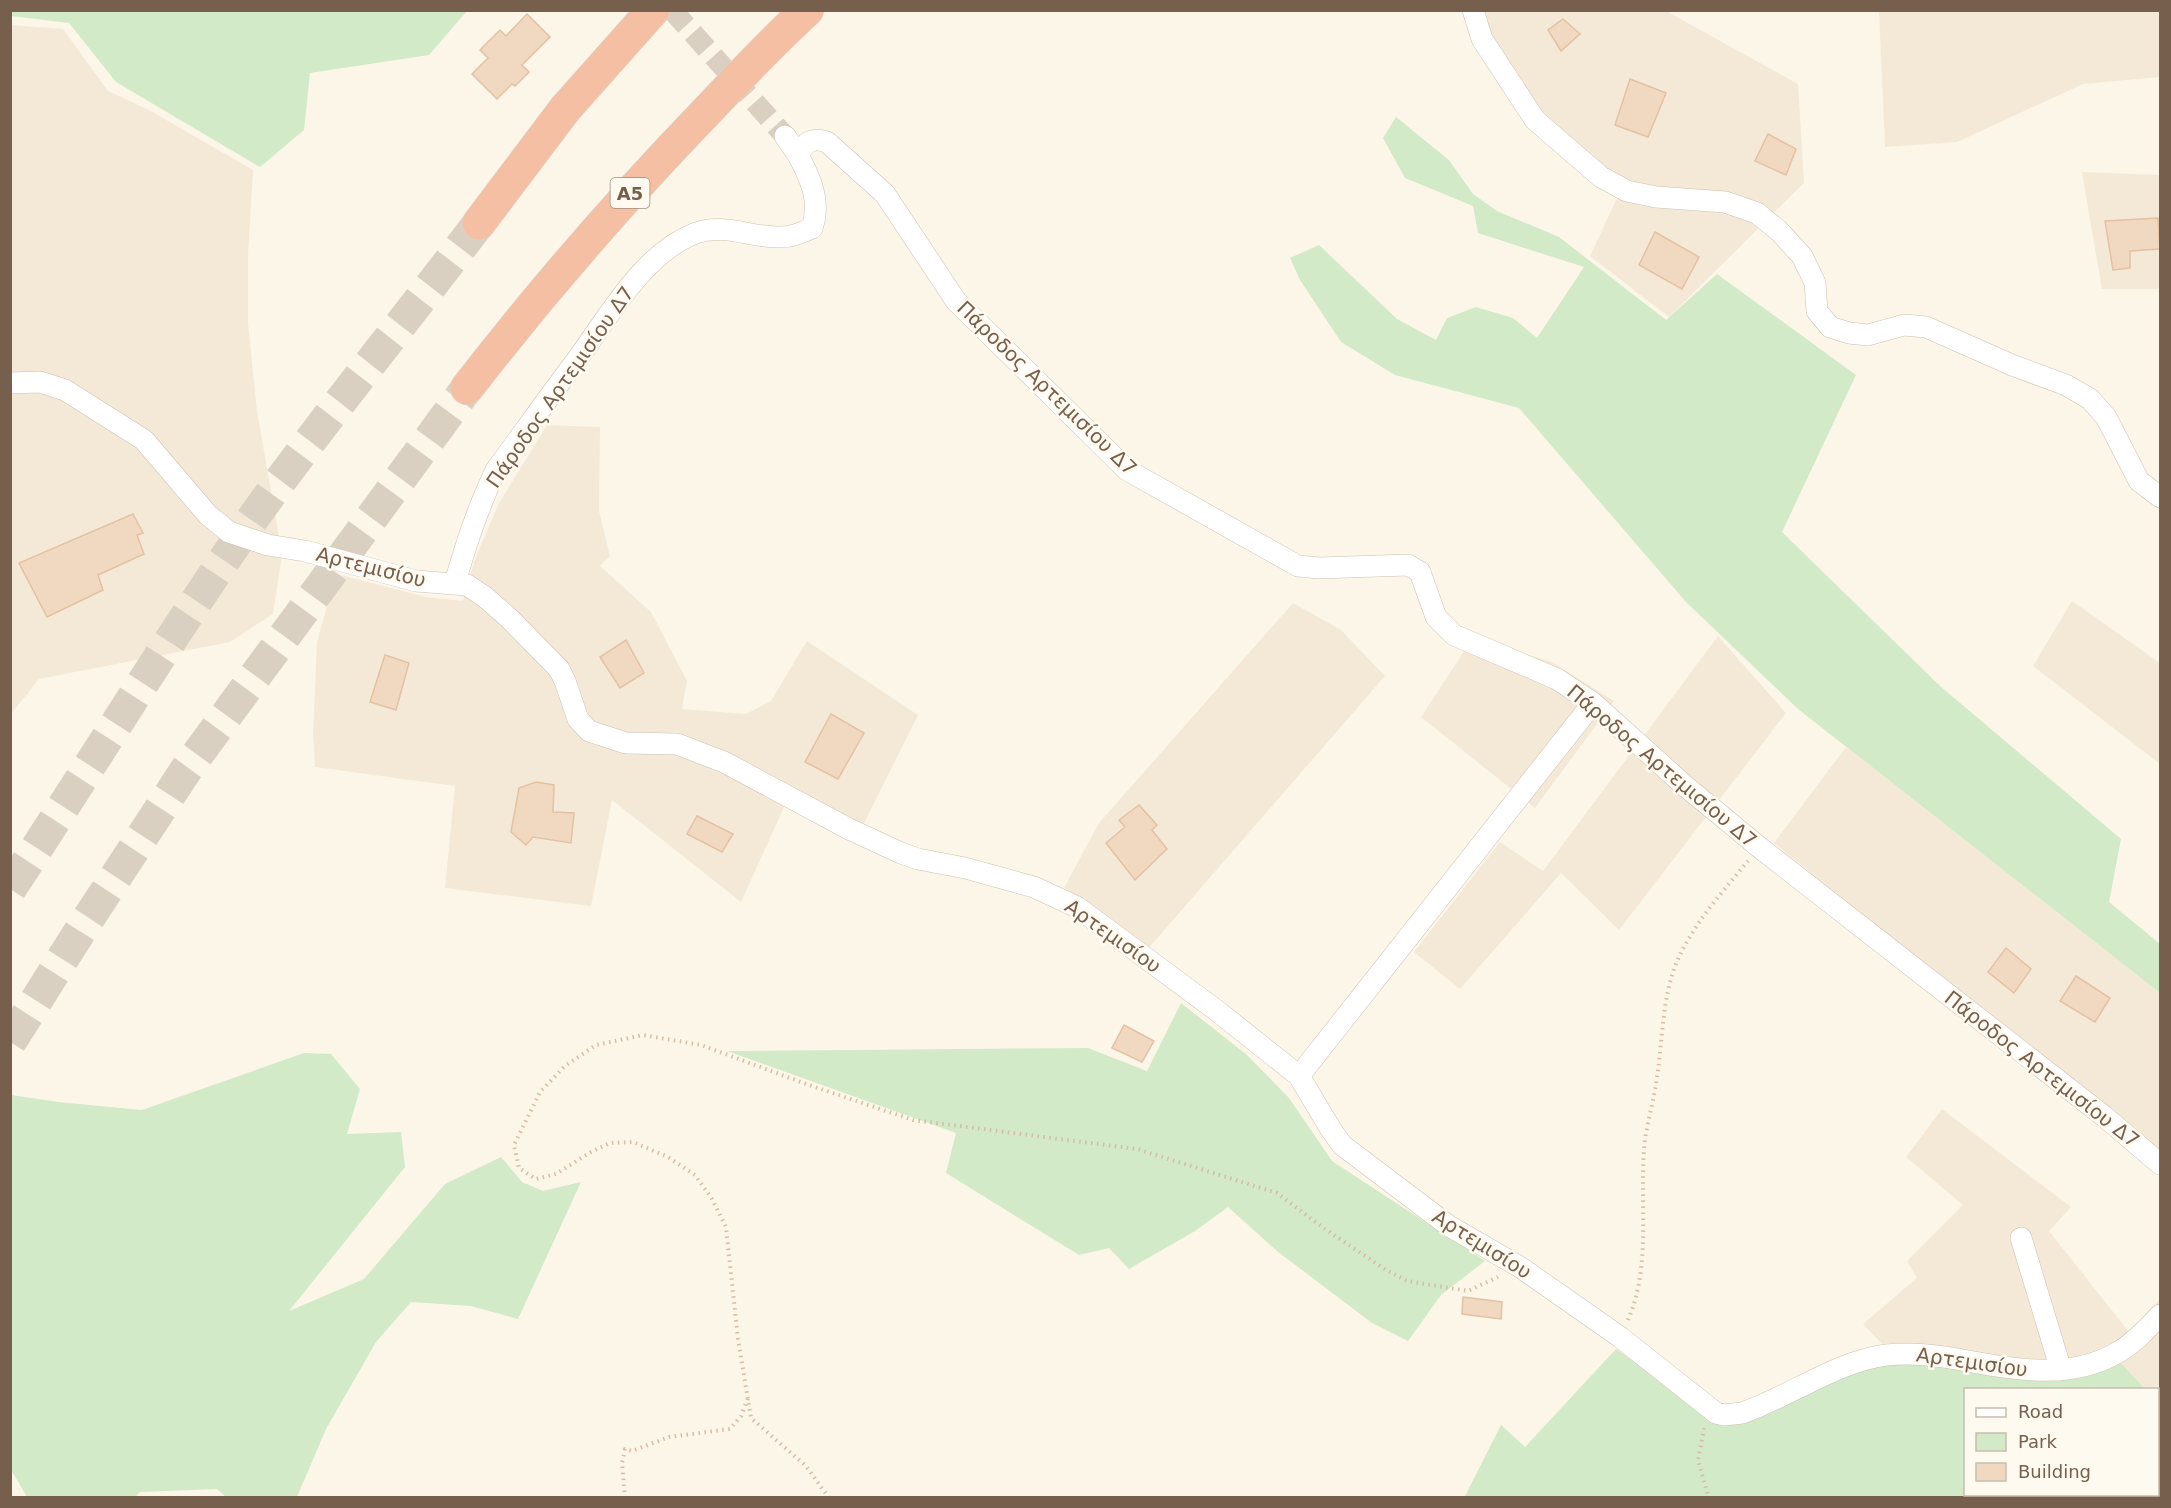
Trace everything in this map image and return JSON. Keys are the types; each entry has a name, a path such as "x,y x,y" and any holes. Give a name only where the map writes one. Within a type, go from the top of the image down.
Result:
{"highway":[{"path":"479,223 565,109 653,10"},
{"name":"Α5","path":"467,388 545,289 627,197 723,94 807,10"}],"street":[{"path":"1473,10 1482,39 1535,120 1601,177 1627,191 1656,197 1725,202 1757,213 1779,231 1802,256 1815,283 1817,311 1830,327 1849,333 1869,335 1904,325 1926,327 2012,365 2066,385 2090,399 2106,417 2139,481 2160,497"},
{"path":"785,136 798,155"},
{"name":"Πάροδος Αρτεμισίου Δ7","path":"455,583 467,537 482,497 496,470 630,287 656,259 678,241 699,232 723,229 777,237 798,235 812,228 817,215 816,201 798,155 804,144 810,140 818,139 827,142 885,194 956,301 1126,470 1298,566 1319,568 1408,565 1420,572 1436,617 1454,635 1557,679 1593,704 1684,785 1759,847 2105,1117 2160,1164"},
{"name":"Αρτεμισίου","path":"10,383 40,382 65,390 144,440 208,515 229,532 268,545 305,551 416,581 467,585 485,597 559,669 578,719 589,731 626,743 677,744 724,762 849,829 900,853 1035,887 1077,907 1216,1010 1299,1076 1342,1145 1449,1226 1520,1267 1620,1337 1708,1408 1724,1415 1742,1413 1844,1368 1895,1354 1930,1355 2031,1371 2061,1370 2091,1364 2120,1351 2144,1332 2160,1315"},
{"path":"1299,1076 1593,704"},
{"path":"2021,1238 2061,1370"}],"path":[{"path":"1620,1337 1632,1311 1639,1281 1644,1149 1658,1077 1671,978 1678,958 1691,934 1759,847"},
{"path":"829,1497 806,1466 751,1418 738,1340 726,1227 712,1199 695,1175 668,1157 633,1142 610,1143 556,1174 536,1179 519,1168 514,1145 540,1092 565,1065 596,1045 643,1035 701,1045 913,1120 1137,1149 1277,1193 1377,1264 1407,1281 1468,1291 1520,1267"},
{"path":"625,1497 622,1462 625,1449 632,1450 669,1437 730,1428 741,1416 748,1397"},
{"path":"1708,1408 1698,1461 1709,1497"}],"shaded area":[{"path":"1482,11 1666,11 1798,84 1804,183 1669,317 1590,256 1626,179 1613,174 1540,110 1491,36"},
{"path":"1879,11 2160,11 2160,77 2083,84 1957,142 1885,147"},
{"path":"11,25 63,29 108,91 149,110 253,170 248,255 248,323 257,411 282,555 273,614 230,642 39,679 11,714"},
{"path":"2082,172 2160,175 2160,289 2102,289"},
{"path":"547,425 600,427 599,511 610,556 600,566 651,612 687,681 682,709 746,714 771,701 807,641 918,715 860,831 790,794 741,902 612,800 591,906 445,888 455,786 315,767 313,733 317,642 336,574 426,597 463,601 475,559 499,503"},
{"path":"2072,601 2160,663 2160,764 2033,666"},
{"path":"1293,603 1341,630 1385,676 1147,950 1082,898 1064,888 1099,823"},
{"path":"1718,636 1786,713 1619,930 1561,873 1460,989 1414,952 1500,842 1543,871"},
{"path":"1472,639 1550,661 1614,701 1535,808 1421,717"},
{"path":"1846,747 2160,993 2160,1172 2008,1031 1774,843"},
{"path":"1942,1109 2071,1207 2049,1231 2129,1332 2160,1299 2160,1407 2159,1388 2144,1388 2109,1351 2056,1366 1917,1344 1882,1344 1863,1324 1917,1278 1907,1261 1963,1205 1906,1157"}],"green space":[{"path":"11,10 467,11 429,55 310,73 304,130 260,167 116,82 69,23 11,16"},
{"path":"1396,117 1449,160 1473,194 1497,211 1559,237 1666,320 1717,274 1856,375 1782,532 1940,686 2121,839 2109,902 2160,944 2160,993 1798,709 1686,602 1519,408 1395,375 1341,342 1300,280 1290,258 1319,245 1397,319 1436,340 1447,318 1476,307 1513,318 1537,338 1584,267 1478,233 1473,206 1405,178 1383,138"},
{"path":"1181,1003 1247,1055 1289,1098 1332,1161 1485,1261 1441,1295 1408,1341 1372,1323 1277,1251 1228,1207 1195,1231 1129,1269 1109,1248 1079,1255 946,1173 956,1133 727,1051 1088,1048 1147,1071"},
{"path":"304,1053 331,1054 360,1089 347,1134 401,1132 405,1167 289,1311 364,1279 445,1184 501,1157 522,1182 543,1191 581,1182 518,1319 471,1306 411,1302 376,1342 326,1429 297,1497 226,1497 217,1489 140,1492 134,1498 27,1497 10,1468 11,1095 142,1110"},
{"path":"1616,1349 1716,1418 1879,1364 2119,1361 2144,1388 1964,1388 1964,1496 2155,1496 2153,1498 1464,1498 1501,1425 1525,1447"}],"building":[{"path":"527,14 550,37 522,65 529,72 497,99 472,74 488,58 480,50 500,30 506,36"},
{"path":"1563,19 1580,34 1561,51 1548,30"},
{"path":"1630,79 1666,93 1648,137 1615,125"},
{"path":"1768,134 1796,149 1786,175 1755,161"},
{"path":"2158,218 2160,249 2130,251 2130,268 2113,270 2105,221"},
{"path":"1655,232 1699,257 1682,289 1639,265"},
{"path":"133,514 143,533 137,535 144,554 98,575 103,590 47,617 19,563"},
{"path":"626,640 644,673 620,688 600,657"},
{"path":"385,655 409,663 396,710 370,702"},
{"path":"831,714 864,733 838,779 805,762"},
{"path":"536,782 554,785 553,812 574,813 571,843 533,837 526,845 511,832 519,788"},
{"path":"1139,805 1157,825 1152,830 1167,849 1135,880 1106,843 1125,827 1119,820"},
{"path":"697,816 733,834 722,852 687,834"},
{"path":"2006,948 2031,969 2014,993 1988,972"},
{"path":"2076,976 2110,998 2095,1022 2060,1001"},
{"path":"1124,1025 1154,1041 1142,1062 1112,1048"},
{"path":"1463,1297 1502,1302 1501,1319 1462,1314"}],"tunnel":[{"path":"672,10 785,136"},
{"path":"10,889 162,653 256,514 479,223"},
{"path":"10,1042 186,770 467,388"}]}
